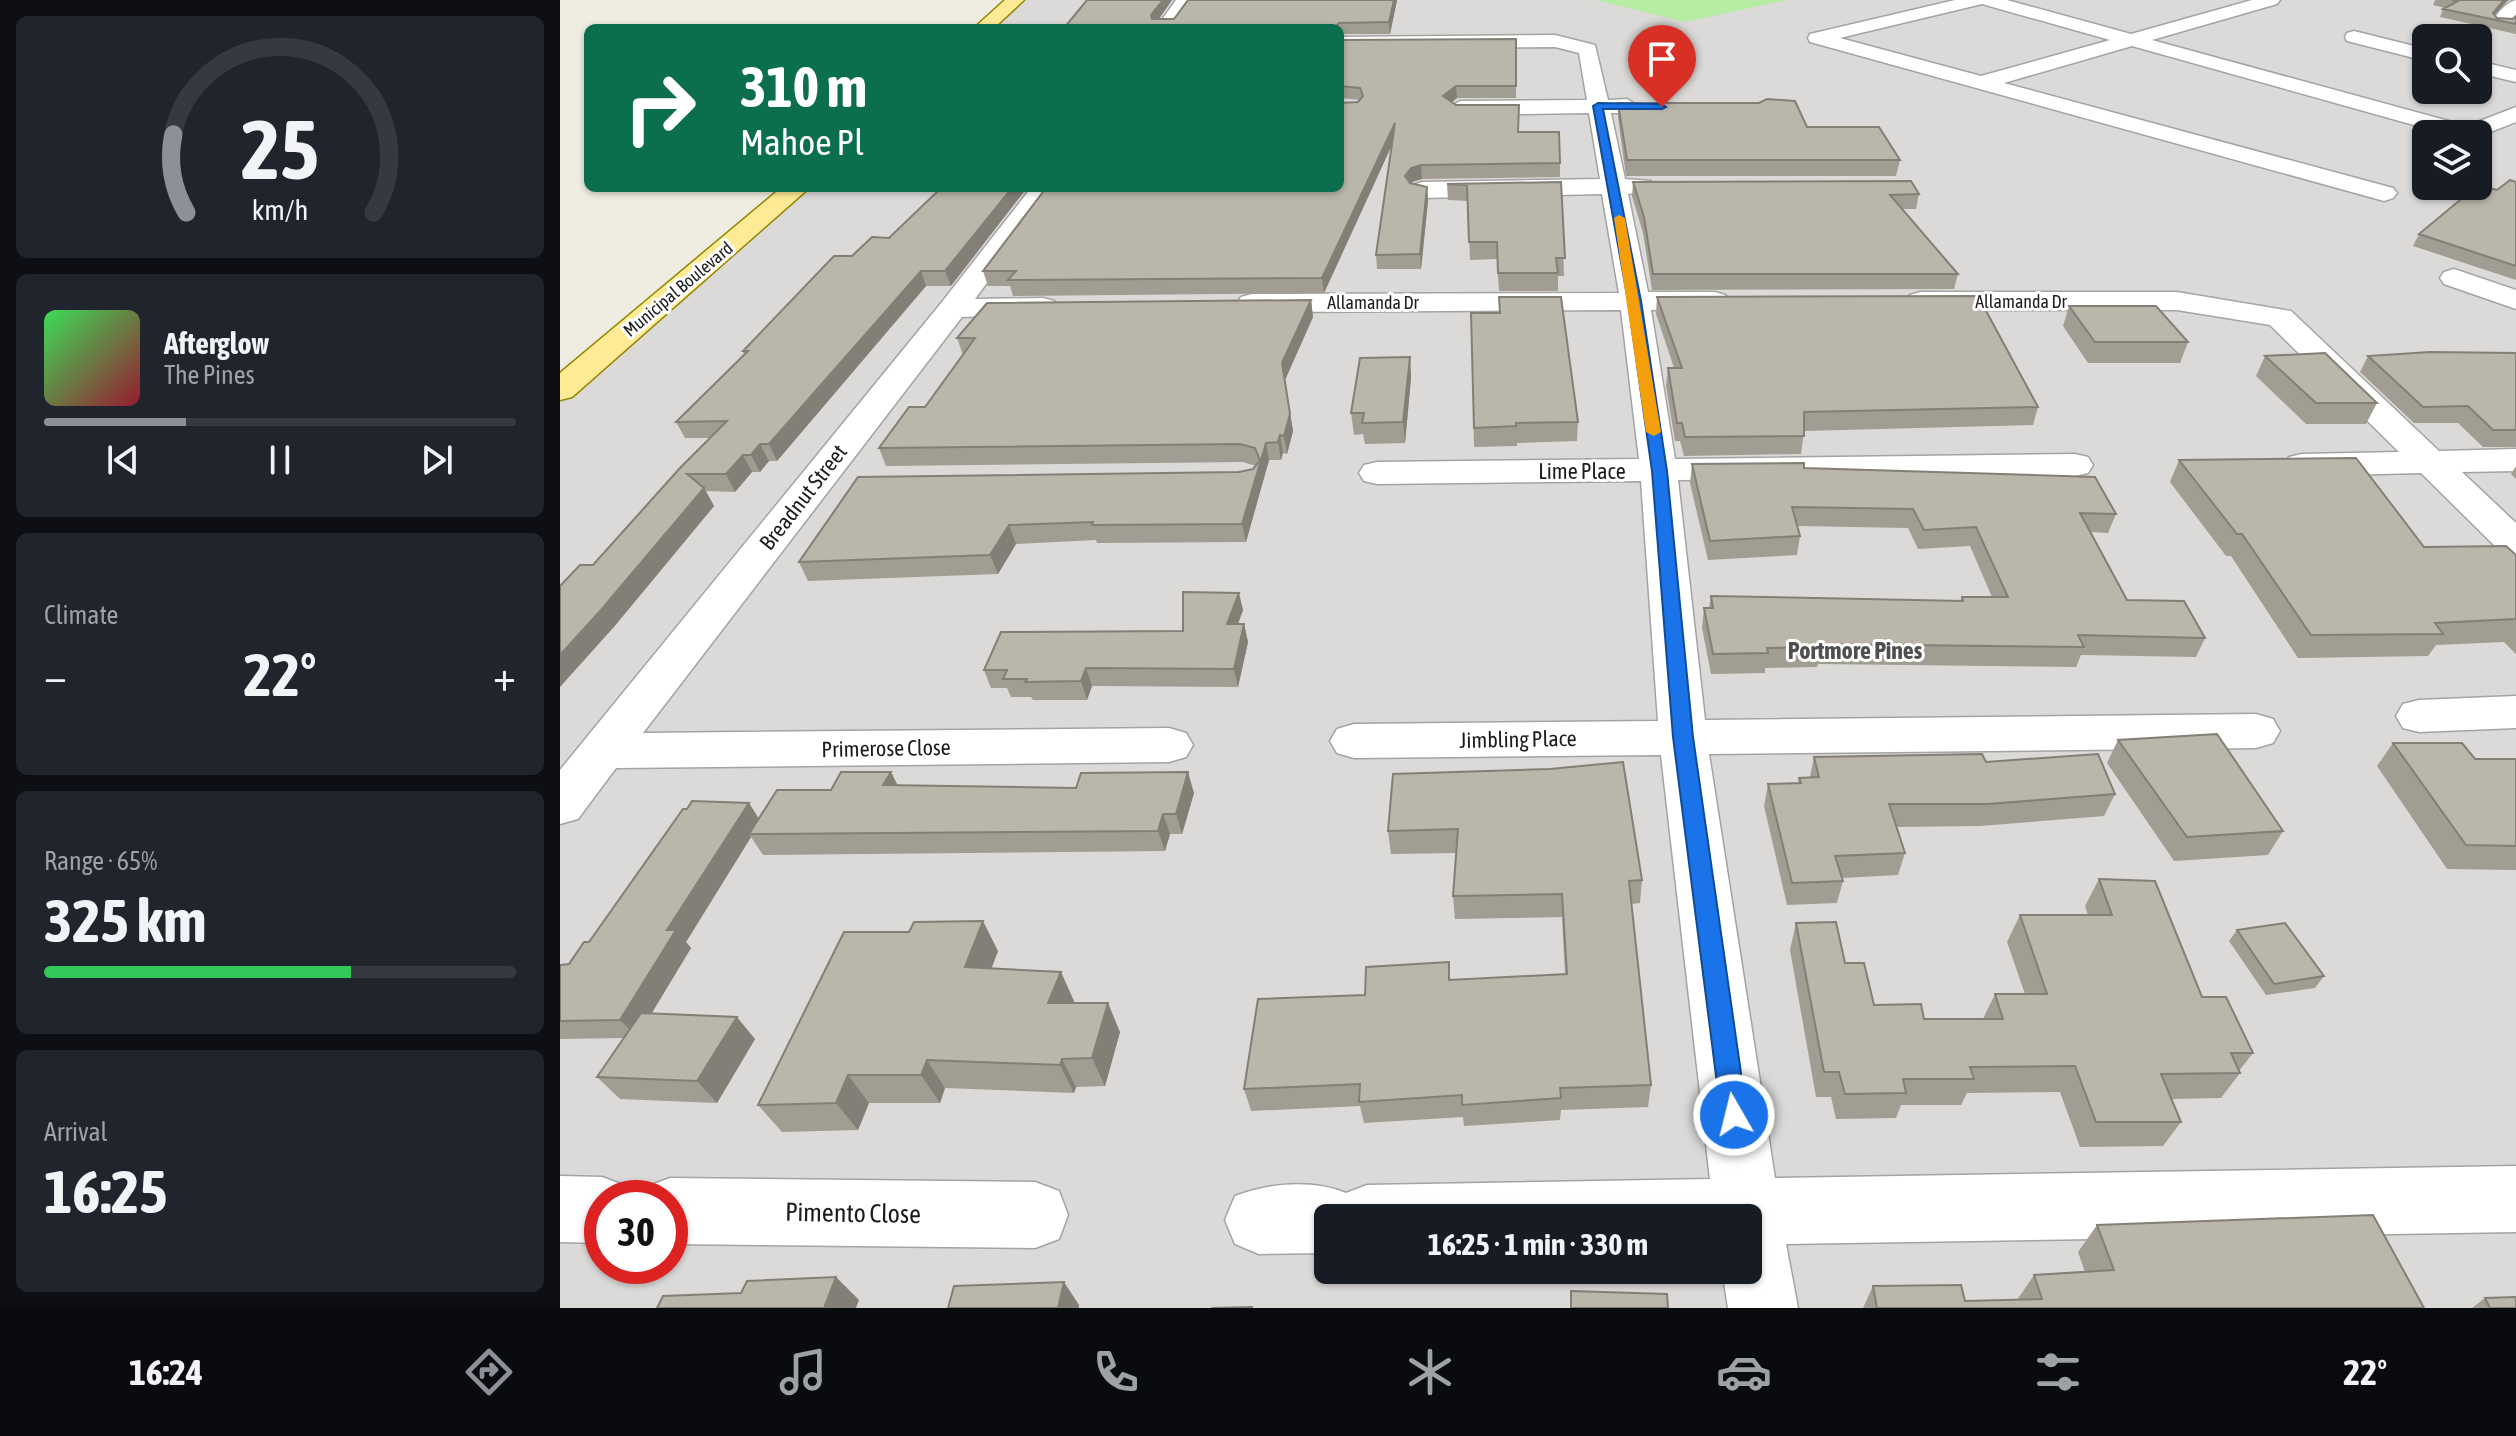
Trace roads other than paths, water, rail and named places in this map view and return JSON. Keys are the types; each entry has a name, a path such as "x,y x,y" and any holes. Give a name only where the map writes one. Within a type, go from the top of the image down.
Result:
{"main road":[{"path":"988,24 1015,0"},
{"name":"Municipal Boulevard","path":"560,390 791,192"}],"street":[{"path":"1168,24 1185,0"},
{"path":"1977,0 1817,38 2384,193"},
{"path":"1987,0 2468,133 2516,114"},
{"path":"1980,83 2271,0"},
{"path":"2501,21 2516,5"},
{"path":"2354,37 2412,52"},
{"path":"1344,43 1555,41 1588,49 1635,301 1659,471 1683,737 1745,1204"},
{"path":"2492,70 2516,76"},
{"path":"1457,108 1646,106"},
{"path":"1422,190 1660,186"},
{"name":"Breadnut Street","path":"560,805 1041,192"},
{"path":"2454,278 2516,300"},
{"name":"Allamanda Dr","path":"1218,304 1742,301"},
{"name":"Allamanda Dr","path":"1895,301 2177,301 2280,317 2516,545"},
{"path":"953,308 1078,306"},
{"path":"2268,466 2516,460"},
{"name":"Lime Place","path":"1377,473 2075,465"},
{"path":"815,482 863,481"},
{"path":"2419,716 2516,712"},
{"name":"Jimbling Place","path":"1354,741 2256,731"},
{"name":"Primerose Close","path":"603,751 1169,745"},
{"path":"1762,1216 2516,1199"},
{"path":"560,1209 584,1210"},
{"name":"Pimento Close","path":"688,1211 1035,1215"},
{"path":"1259,1220 1314,1219"},
{"path":"1759,1284 1763,1308"}],"district":[{"name":"Portmore Pines","path":"1855,650"}]}
